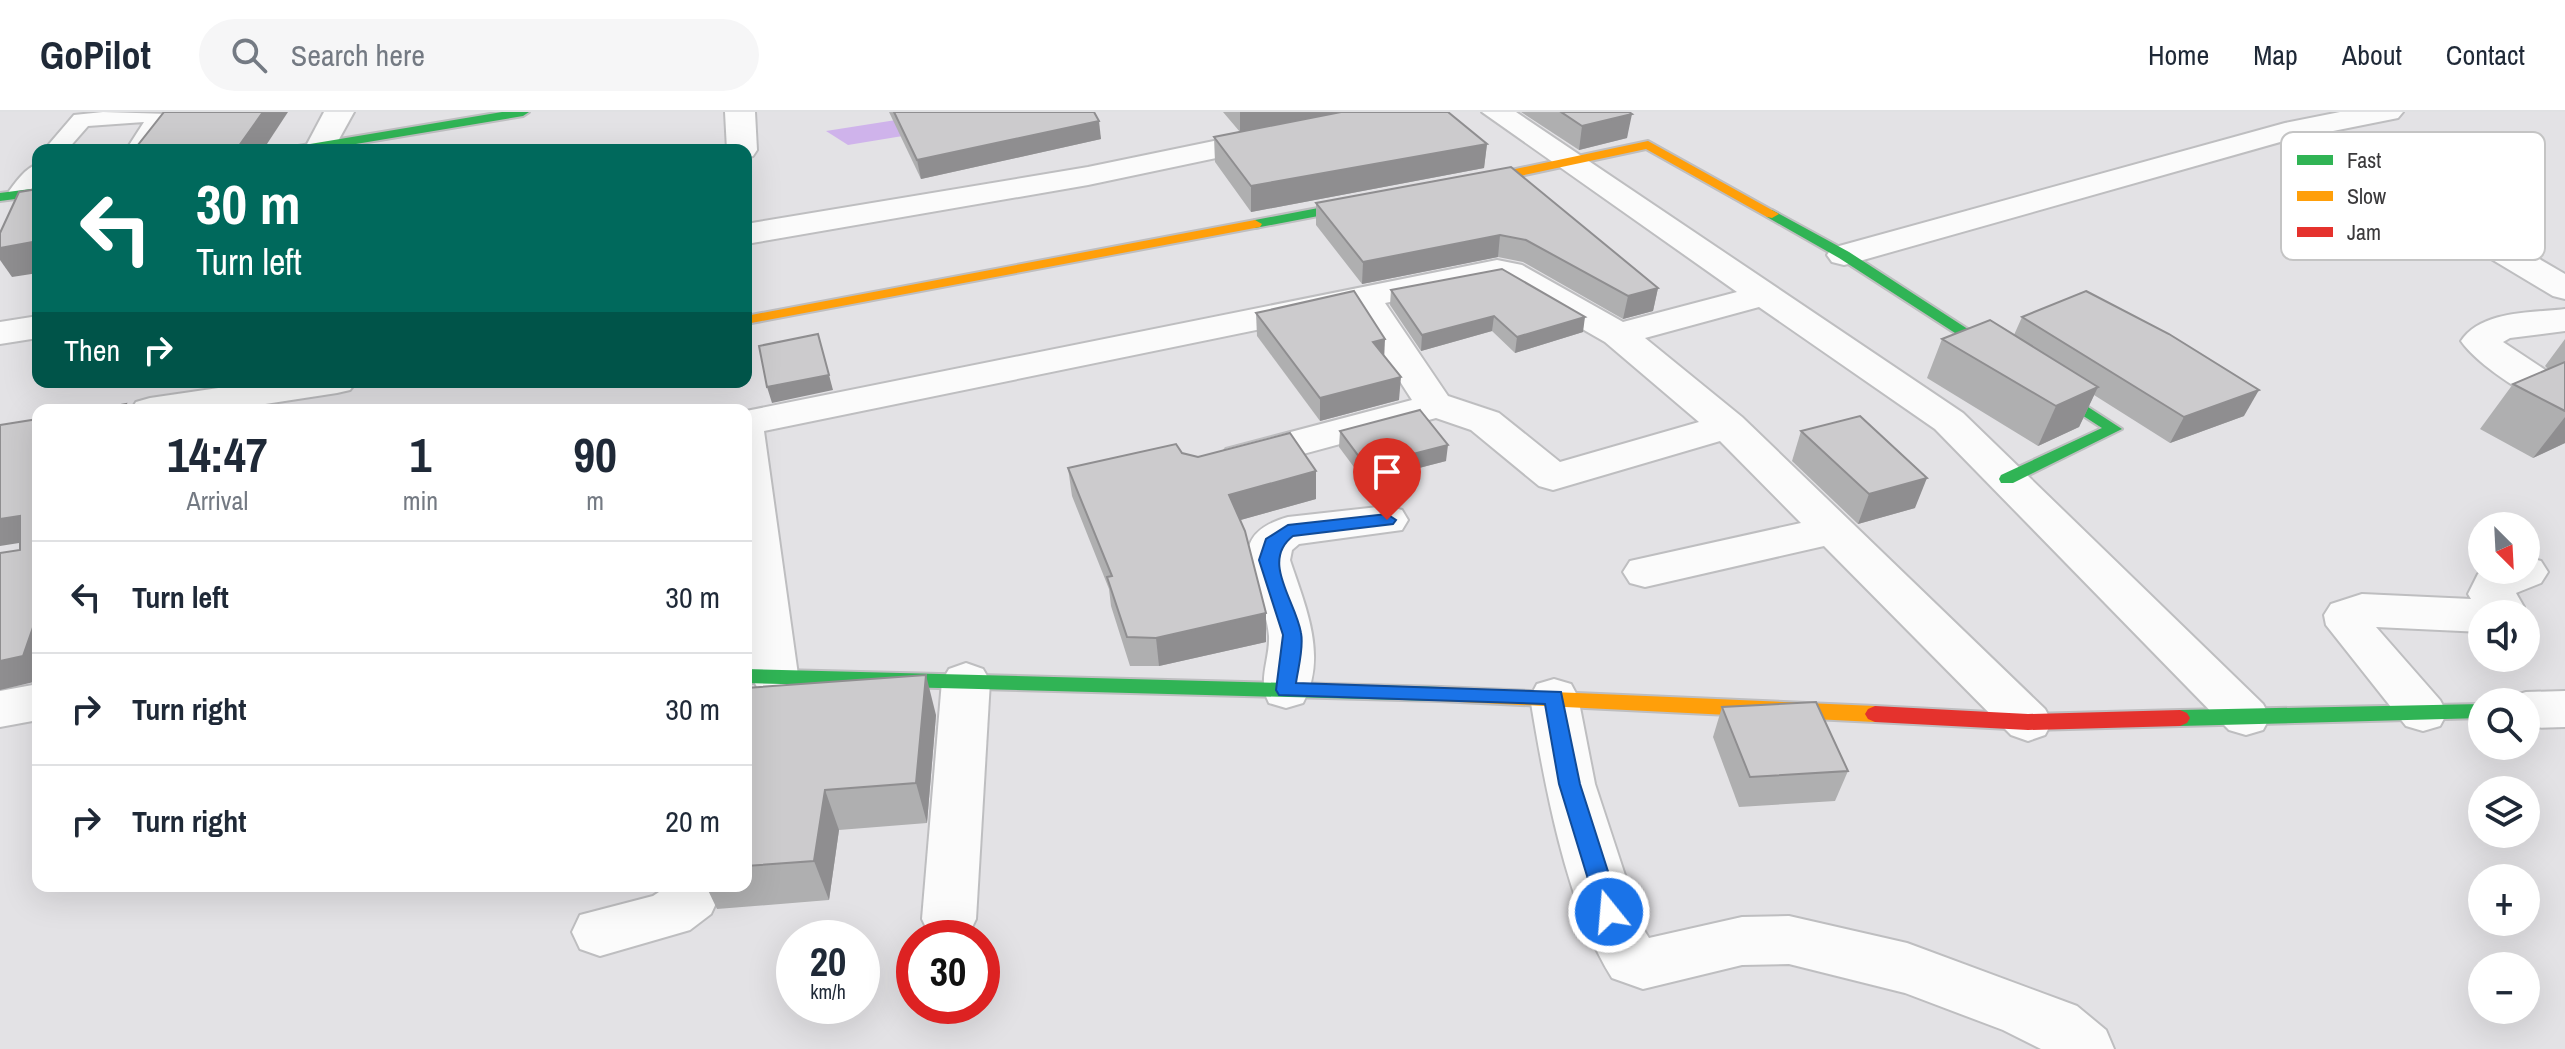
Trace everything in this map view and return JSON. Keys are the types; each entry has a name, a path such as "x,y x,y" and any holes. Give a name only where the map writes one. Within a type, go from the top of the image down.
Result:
{"street":[{"path":"313,144 339,112"},
{"path":"334,144 523,112"},
{"path":"740,112 742,144"},
{"path":"1497,112 1949,421 2246,717"},
{"path":"2284,132 2388,112"},
{"path":"2295,129 2300,132"},
{"path":"752,233 1088,176 1306,131"},
{"path":"1844,255 2281,133"},
{"path":"1448,187 1573,164 1648,145 1844,255 2114,429 2007,479"},
{"path":"752,319 1401,196"},
{"path":"2516,260 2565,289"},
{"path":"752,422 1497,270 1510,272 1618,334 1728,426 2028,722"},
{"path":"1618,334 1765,295"},
{"path":"1363,297 1435,406"},
{"path":"2565,320 2500,328 2479,341 2510,365 2565,399"},
{"path":"0,333 32,328"},
{"path":"159,403 286,388"},
{"path":"1199,469 1435,406 1479,415 1553,477 1728,426"},
{"path":"1286,690 1292,635 1268,560 1272,543 1288,531 1387,520"},
{"path":"1645,572 1833,530"},
{"path":"752,537 760,676 1554,697 2028,722 2468,711"},
{"path":"2496,584 2490,594 2496,600"},
{"path":"2423,713 2349,625 2347,615 2362,610 2468,615"},
{"path":"949,919 966,681"},
{"path":"1554,697 1570,784 1617,937 1632,960 1643,964 1742,941 1789,940 1907,968 2056,1025 2085,1049"},
{"path":"0,709 32,703"},
{"path":"2540,710 2565,709"},
{"path":"600,932 680,911 696,892"}],"lane":[{"path":"60,144 82,120 159,114 141,144"},
{"path":"19,194 32,178"}],"shaded area":[{"path":"947,112 1048,112 848,145 826,131"}],"building":[{"path":"164,112 263,112 240,144 139,144"},
{"path":"894,112 1094,112 1099,121 917,160"},
{"path":"1341,112 1448,112 1487,144 1251,186 1214,137"},
{"path":"1561,112 1629,112 1632,114 1582,126"},
{"path":"1511,167 1658,288 1628,296 1526,240 1500,235 1363,262 1316,203"},
{"path":"32,190 32,242 0,248 0,233 19,192"},
{"path":"1502,269 1585,317 1517,337 1494,316 1422,335 1391,290"},
{"path":"1354,291 1385,339 1373,342 1401,377 1320,398 1256,313"},
{"path":"2086,291 2169,334 2259,390 2184,417 2022,317"},
{"path":"1990,320 2098,387 2056,406 1942,339"},
{"path":"818,334 829,375 767,387 759,346"},
{"path":"2565,362 2565,411 2513,384"},
{"path":"1420,410 1448,445 1366,466 1340,431"},
{"path":"1860,416 1927,478 1869,494 1801,431"},
{"path":"32,420 32,630 23,656 0,661 0,553 20,550 20,516 0,519 0,425"},
{"path":"1290,433 1316,471 1229,495 1245,531 1266,613 1156,638 1127,637 1107,577 1112,576 1068,468 1176,444 1182,453 1198,457"},
{"path":"926,675 916,783 825,790 814,861 752,866 752,688"},
{"path":"1816,702 1848,771 1750,777 1722,707"}],"traffic: fast":[{"path":"334,144 523,112"},
{"path":"0,197 32,193"},
{"path":"1255,224 1376,201"},
{"path":"1772,214 1844,255 2114,429 2007,479"},
{"path":"752,676 1440,694"},
{"path":"2180,718 2468,711"}],"traffic: slow":[{"path":"1459,185 1648,145 1772,214"},
{"path":"752,319 1255,224"},
{"path":"1440,694 1875,714"}],"traffic: jam":[{"path":"1875,714 2028,722 2180,718"}],"route":[{"path":"1387,520 1288,531 1272,543 1268,560 1292,635 1286,690 1554,697 1570,784 1609,912"}]}
